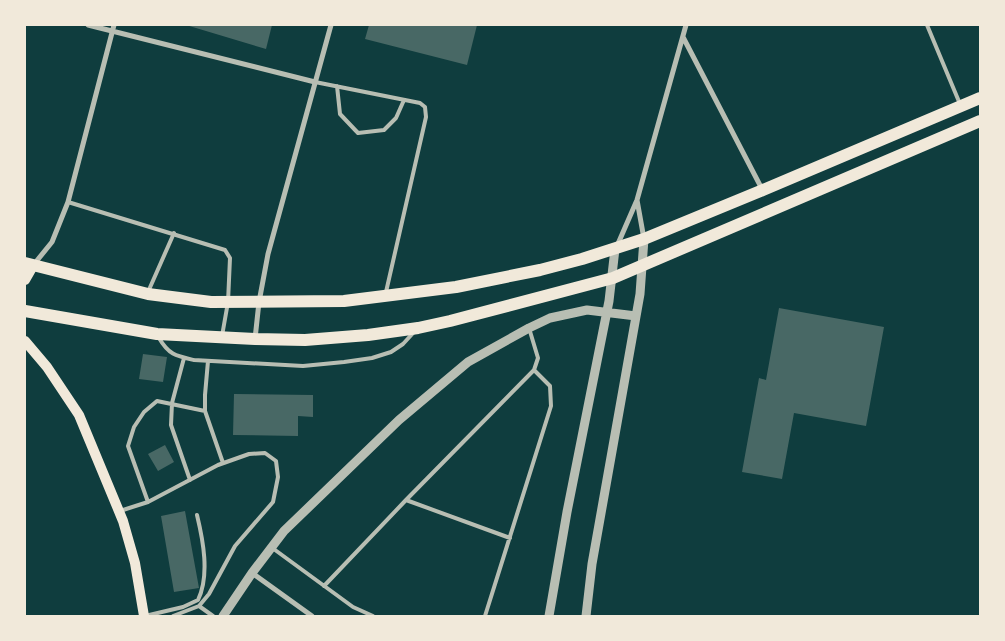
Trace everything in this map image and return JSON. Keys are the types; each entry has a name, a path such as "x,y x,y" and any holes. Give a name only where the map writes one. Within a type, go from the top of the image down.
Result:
{"main road":[{"path":"25,280 29,265 148,294 228,302 344,301 456,287 540,270 616,249 644,239 980,98"},
{"path":"25,311 157,334 255,339 314,339 368,335 418,328 612,278 980,120"},
{"path":"25,341 46,367 79,415 120,511 135,563 144,616"}],"street":[{"path":"88,25 316,82"},
{"path":"29,265 52,242 68,202 114,25"},
{"path":"255,339 259,302 268,254 331,25"},
{"path":"549,616 616,249 637,200 686,25"},
{"path":"682,37 763,190"},
{"path":"586,616 592,564 640,294 644,239 637,200"},
{"path":"223,616 252,573 284,531 399,420 468,362 550,318 587,310 636,316"},
{"path":"252,573 312,616"}],"lane":[{"path":"927,25 961,106"},
{"path":"316,82 404,100 423,106 426,117 386,296"},
{"path":"337,86 340,114 358,133 384,130 396,118 404,100"},
{"path":"68,202 225,250 230,258 228,302 222,337"},
{"path":"148,294 174,233"},
{"path":"157,334 166,349 184,358 303,366 372,358 391,352 403,344 418,328"},
{"path":"324,586 534,370 538,358 529,328"},
{"path":"184,358 172,403 171,425 190,480"},
{"path":"208,361 205,411 223,463"},
{"path":"485,616 551,406 550,386 534,370"},
{"path":"148,502 128,446 134,427 144,412 157,401 205,411"},
{"path":"120,511 148,502 223,463 249,454 265,453 276,461 278,477 273,502 236,546 209,594 199,606 173,616"},
{"path":"406,500 510,538"},
{"path":"144,616 183,607 198,600 203,591 204,562 201,530 197,515"},
{"path":"271,547 353,607 372,616"},
{"path":"199,606 213,616"}],"building":[{"path":"186,25 272,25 266,49"},
{"path":"369,25 477,25 467,65 365,39"},
{"path":"779,308 884,327 866,426 794,413 782,479 742,472 759,378 766,380"},
{"path":"143,354 167,357 163,382 139,379"},
{"path":"234,394 313,395 313,417 298,416 298,436 233,435"},
{"path":"165,445 174,462 158,471 148,454"},
{"path":"185,511 199,588 174,592 161,516"}]}
